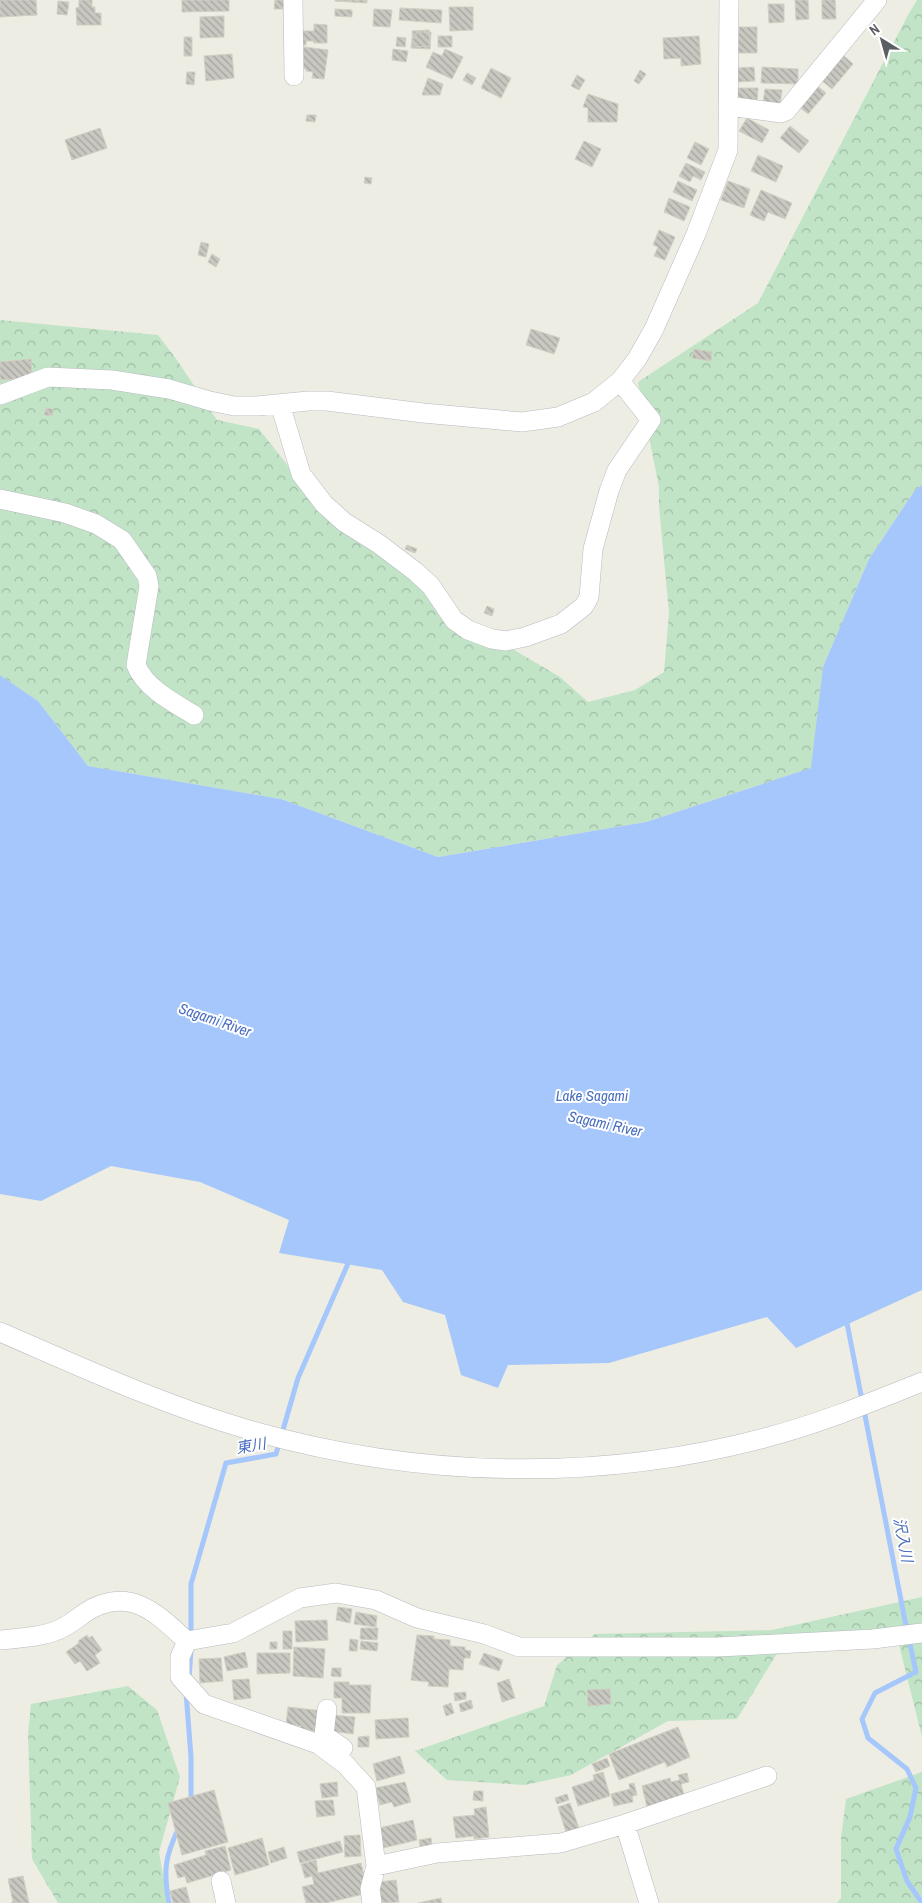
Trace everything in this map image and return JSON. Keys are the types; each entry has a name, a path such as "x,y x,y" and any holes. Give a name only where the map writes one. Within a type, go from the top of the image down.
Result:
{"street":[{"path":"293,0 294,76"},
{"path":"0,394 48,377 112,380 169,389 234,406 327,401 423,413 522,422 558,417 594,402 620,381 637,359 654,328 696,234 728,150 729,0"},
{"path":"728,106 781,113 786,111 866,4"},
{"path":"280,404 301,474 324,504 344,522 379,544 416,572 431,586 454,620 478,635 506,641 525,637 561,624 584,606 589,597 592,549 609,490 617,470 651,420 620,381"},
{"path":"0,499 65,513 96,524 122,540 147,576 149,586 136,665 146,680 169,700 194,715"},
{"path":"0,1332 126,1387 245,1429 369,1458 457,1467 574,1468 716,1449 769,1437 800,1427 856,1408 922,1382"},
{"path":"187,1641 233,1633 300,1598 336,1594 376,1600 417,1618 484,1634 519,1647 718,1647 873,1639 922,1633"},
{"path":"0,1640 26,1638 63,1628 94,1608 114,1601 131,1602 154,1611 187,1641"},
{"path":"187,1641 180,1657 180,1677 204,1704 318,1744 348,1767 366,1787 376,1866 370,1889 372,1903"},
{"path":"327,1709 324,1734 348,1751 350,1758 348,1767"},
{"path":"376,1866 437,1853 561,1843 625,1824 767,1776"},
{"path":"625,1824 649,1903"},
{"path":"221,1880 226,1903"}],"green space":[{"path":"917,0 922,0 922,485 915,490 869,559 823,667 812,768 646,822 438,857 281,799 88,766 38,701 0,675 0,320 158,335 217,420 259,429 321,508 494,638 560,677 588,702 635,690 664,672 669,613 659,506 659,487 638,382 758,303"},
{"path":"922,1597 922,1737 895,1629 776,1655 737,1719 668,1721 571,1775 525,1785 447,1780 415,1751 544,1706 557,1665 595,1634 772,1630"},
{"path":"128,1686 157,1710 180,1777 159,1852 168,1903 58,1903 32,1859 28,1734 31,1704"},
{"path":"922,1772 922,1903 837,1903 841,1898 841,1838 846,1799"}],"water":[{"name":"Lake Sagami","path":"922,485 922,1290 796,1348 767,1317 609,1363 508,1365 498,1388 461,1375 445,1315 403,1302 382,1270 279,1253 289,1220 200,1182 111,1166 41,1201 0,1194 0,675 38,701 88,766 281,799 438,857 646,822 811,768 823,667 869,559 915,490"}],"building":[{"path":"0,0 36,0 37,15 0,17"},
{"path":"79,0 92,0 92,7 95,7 95,13 101,13 101,25 77,25 76,8 79,7"},
{"path":"182,0 229,0 229,11 182,12"},
{"path":"275,0 287,0 287,9 274,9"},
{"path":"367,0 367,3 335,1"},
{"path":"795,0 808,0 809,19 796,20"},
{"path":"822,0 835,0 836,19 822,19"},
{"path":"58,1 69,2 67,15 57,14"},
{"path":"768,4 784,4 784,22 769,23"},
{"path":"449,7 473,7 473,30 450,31"},
{"path":"400,8 442,10 441,23 399,20"},
{"path":"335,9 352,10 352,17 335,16"},
{"path":"374,9 392,10 390,27 373,26"},
{"path":"224,16 224,37 200,38 200,17"},
{"path":"314,24 327,25 327,43 306,41 306,45 299,45 299,31 314,31"},
{"path":"737,27 757,27 757,53 736,53"},
{"path":"429,30 430,46 413,47 412,31"},
{"path":"416,32 431,32 430,49 411,48 412,38 416,38"},
{"path":"438,36 452,36 452,47 438,47"},
{"path":"699,36 701,64 681,66 681,58 664,59 663,38"},
{"path":"184,37 192,37 192,56 184,56"},
{"path":"397,37 406,38 405,47 396,46"},
{"path":"304,47 328,50 324,79 312,78 313,72 301,68"},
{"path":"393,49 408,51 406,62 392,60"},
{"path":"445,49 463,57 452,79 426,67 433,52 442,56"},
{"path":"232,54 234,78 206,81 204,56"},
{"path":"843,55 853,64 832,89 821,80"},
{"path":"754,67 755,81 738,82 738,68"},
{"path":"762,67 798,69 798,84 761,83"},
{"path":"491,68 511,78 501,98 481,88"},
{"path":"640,70 646,74 639,84 634,81"},
{"path":"187,72 195,72 194,85 186,84"},
{"path":"467,73 476,78 472,85 463,80"},
{"path":"577,75 585,80 579,90 571,86"},
{"path":"428,78 443,84 440,95 422,95"},
{"path":"816,85 826,93 808,114 798,106"},
{"path":"736,88 758,88 757,102 736,102"},
{"path":"765,89 782,90 780,105 763,103"},
{"path":"588,94 618,104 617,122 588,122 588,108 583,107"},
{"path":"307,115 316,115 315,122 306,121"},
{"path":"747,118 769,130 762,143 739,131"},
{"path":"790,126 809,141 799,153 780,138"},
{"path":"100,128 107,148 72,160 65,140"},
{"path":"584,141 601,149 592,167 575,159"},
{"path":"695,142 709,149 701,165 687,158"},
{"path":"758,155 783,166 776,182 751,171"},
{"path":"686,163 705,172 701,180 693,176 690,182 679,176"},
{"path":"365,177 372,178 371,184 364,183"},
{"path":"678,181 697,190 692,201 673,192"},
{"path":"728,181 750,189 744,208 721,200"},
{"path":"761,190 792,203 785,219 768,212 764,221 750,215"},
{"path":"669,198 690,207 684,221 664,212"},
{"path":"659,230 675,237 665,260 654,256 658,247 653,245"},
{"path":"201,242 209,244 206,257 198,255"},
{"path":"212,254 220,259 216,267 208,262"},
{"path":"531,329 560,338 554,354 526,345"},
{"path":"694,349 712,352 711,361 692,358"},
{"path":"31,359 32,378 0,380 0,362"},
{"path":"46,408 53,409 52,416 44,415"},
{"path":"407,545 417,549 415,553 405,549"},
{"path":"487,606 494,609 492,616 484,613"},
{"path":"338,1607 352,1609 350,1623 336,1620"},
{"path":"356,1612 377,1616 376,1627 354,1624"},
{"path":"327,1620 328,1640 296,1642 295,1621"},
{"path":"361,1628 378,1628 377,1640 360,1639"},
{"path":"283,1631 292,1631 292,1649 283,1649"},
{"path":"87,1635 89,1638 92,1636 102,1650 95,1655 100,1663 87,1671 80,1661 75,1664 66,1652"},
{"path":"417,1635 434,1636 434,1639 450,1640 450,1646 465,1647 465,1650 471,1651 470,1658 464,1658 463,1670 449,1669 448,1687 428,1686 429,1682 411,1680"},
{"path":"350,1639 358,1640 357,1651 349,1651"},
{"path":"361,1641 378,1643 377,1651 360,1649"},
{"path":"270,1642 277,1642 277,1649 270,1649"},
{"path":"294,1647 325,1649 323,1678 293,1676"},
{"path":"245,1652 248,1667 227,1671 224,1657"},
{"path":"257,1653 290,1653 290,1673 257,1674"},
{"path":"484,1653 503,1660 499,1671 479,1664"},
{"path":"221,1658 223,1681 200,1683 199,1659"},
{"path":"332,1668 341,1668 341,1677 331,1676"},
{"path":"249,1679 251,1698 234,1700 232,1680"},
{"path":"509,1679 515,1698 502,1702 497,1683"},
{"path":"334,1682 349,1682 349,1685 371,1685 370,1713 342,1713 342,1698 334,1698"},
{"path":"610,1689 611,1704 588,1706 587,1690"},
{"path":"466,1692 466,1699 455,1701 454,1693"},
{"path":"471,1700 473,1708 461,1712 459,1704"},
{"path":"451,1703 454,1713 446,1716 443,1706"},
{"path":"288,1707 323,1711 320,1732 301,1729 301,1726 286,1725"},
{"path":"332,1715 355,1717 353,1734 330,1731"},
{"path":"408,1718 409,1737 376,1739 375,1720"},
{"path":"678,1727 690,1757 667,1767 665,1762 619,1780 609,1754"},
{"path":"369,1736 369,1747 358,1747 358,1737"},
{"path":"400,1756 405,1773 377,1781 373,1764"},
{"path":"607,1758 610,1766 596,1772 592,1764"},
{"path":"603,1772 610,1796 578,1806 572,1787 594,1780 593,1775"},
{"path":"687,1773 689,1782 681,1784 684,1795 648,1811 642,1786 670,1778 671,1782 680,1780 678,1775"},
{"path":"337,1782 338,1796 322,1798 320,1784"},
{"path":"405,1782 411,1802 394,1807 392,1802 380,1805 375,1788"},
{"path":"634,1783 637,1795 632,1796 633,1802 614,1806 611,1794 630,1789 629,1784"},
{"path":"214,1790 228,1842 182,1855 168,1803"},
{"path":"474,1791 483,1791 483,1801 473,1800"},
{"path":"567,1794 569,1800 557,1804 555,1798"},
{"path":"333,1800 335,1815 317,1817 315,1801"},
{"path":"570,1803 580,1831 567,1835 558,1807"},
{"path":"486,1807 489,1837 474,1839 474,1836 456,1838 453,1817 475,1815 474,1809"},
{"path":"413,1820 417,1840 383,1848 379,1828"},
{"path":"360,1835 361,1856 345,1857 344,1836"},
{"path":"262,1838 269,1865 235,1875 228,1848"},
{"path":"431,1838 432,1848 421,1850 419,1840"},
{"path":"340,1841 343,1852 300,1863 297,1852"},
{"path":"225,1846 231,1870 187,1883 185,1876 178,1878 174,1865 206,1855 205,1851"},
{"path":"284,1847 287,1858 271,1863 268,1852"},
{"path":"316,1860 318,1873 361,1863 365,1880 361,1881 364,1894 326,1903 306,1903 302,1887 314,1884 312,1876 305,1878 301,1864"},
{"path":"23,1876 29,1903 11,1903 13,1902 8,1879"},
{"path":"396,1880 399,1902 381,1903 379,1882"},
{"path":"186,1887 190,1903 173,1903 170,1891"},
{"path":"441,1898 442,1903 418,1903"}],"waterway":[{"name":"東川","path":"191,1637 191,1584 226,1463 276,1454 298,1378 350,1259"},
{"name":"沢入川","path":"846,1318 907,1631"},
{"name":"沢入川","path":"909,1639 916,1672 875,1693 862,1719 868,1738 907,1769 916,1788 910,1817 896,1849 907,1881 922,1903"},
{"name":"東川","path":"189,1679 191,1650"},
{"name":"東川","path":"186,1692 191,1757 191,1801"},
{"name":"東川","path":"169,1903 166,1881 168,1856 179,1827"}],"water label":[{"name":"Sagami River","path":"215,1020"},
{"name":"Sagami River","path":"605,1124"}]}
